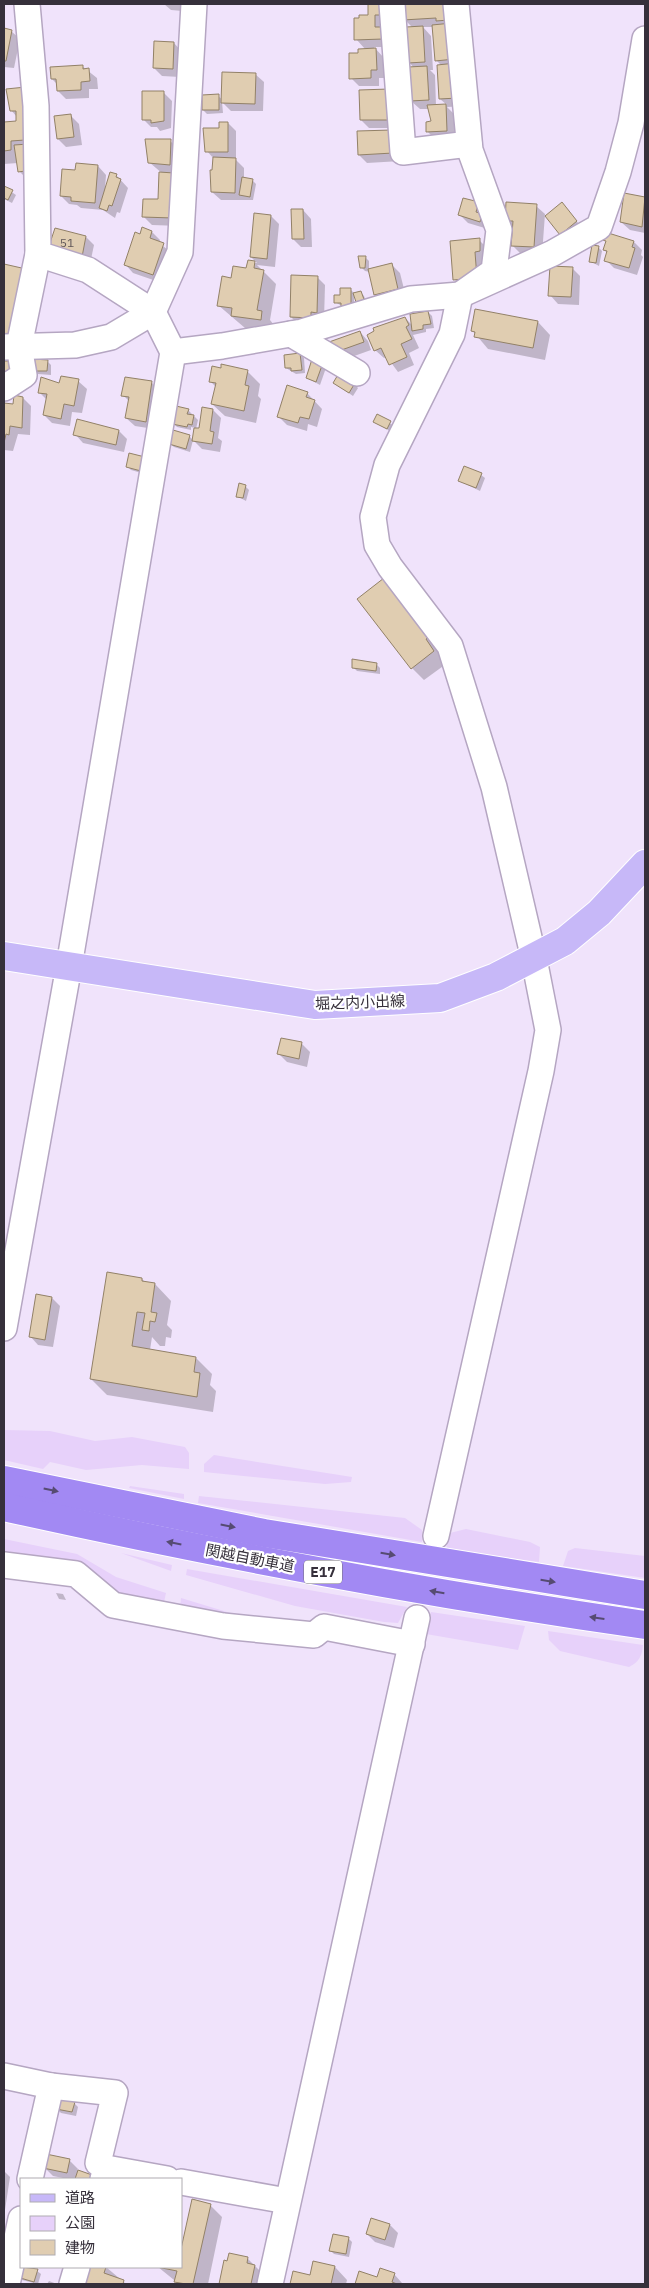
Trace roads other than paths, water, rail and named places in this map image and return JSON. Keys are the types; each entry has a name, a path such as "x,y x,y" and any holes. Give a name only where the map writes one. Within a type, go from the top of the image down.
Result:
{"highway":[{"name":"関越自動車道","path":"4,1480 274,1534 645,1595"},
{"name":"関越自動車道","path":"4,1507 259,1560 534,1609 645,1625"}],"main road":[{"name":"堀之内小出線","path":"4,956 315,1005 440,998 480,984 534,959 565,941 599,913 645,864"}],"street":[{"path":"4,388 24,375 11,347 38,254 36,106 27,4"},
{"path":"11,347 75,344 111,337 153,312 180,252 194,4"},
{"path":"392,4 402,152 469,144"},
{"path":"436,1536 541,1071 548,1030 534,959 494,787 450,646 409,596 390,567 377,545 373,517 388,465 452,334 460,294 494,271 498,230 469,144 456,4"},
{"path":"173,352 291,334 411,299 460,294 553,253 599,227 618,172 631,123 645,39"},
{"path":"4,1328 69,966 173,352 153,312 88,270 38,254"},
{"path":"291,334 357,373"},
{"path":"4,1565 76,1574 113,1605 223,1626 314,1636 324,1627 412,1644"},
{"path":"270,2284 417,1618"},
{"path":"4,2076 51,2086 115,2093 98,2163 104,2174 154,2178"},
{"path":"30,2178 51,2086"},
{"path":"182,2182 287,2202"},
{"path":"7,2284 20,2224"},
{"path":"72,2284 77,2268"}]}
